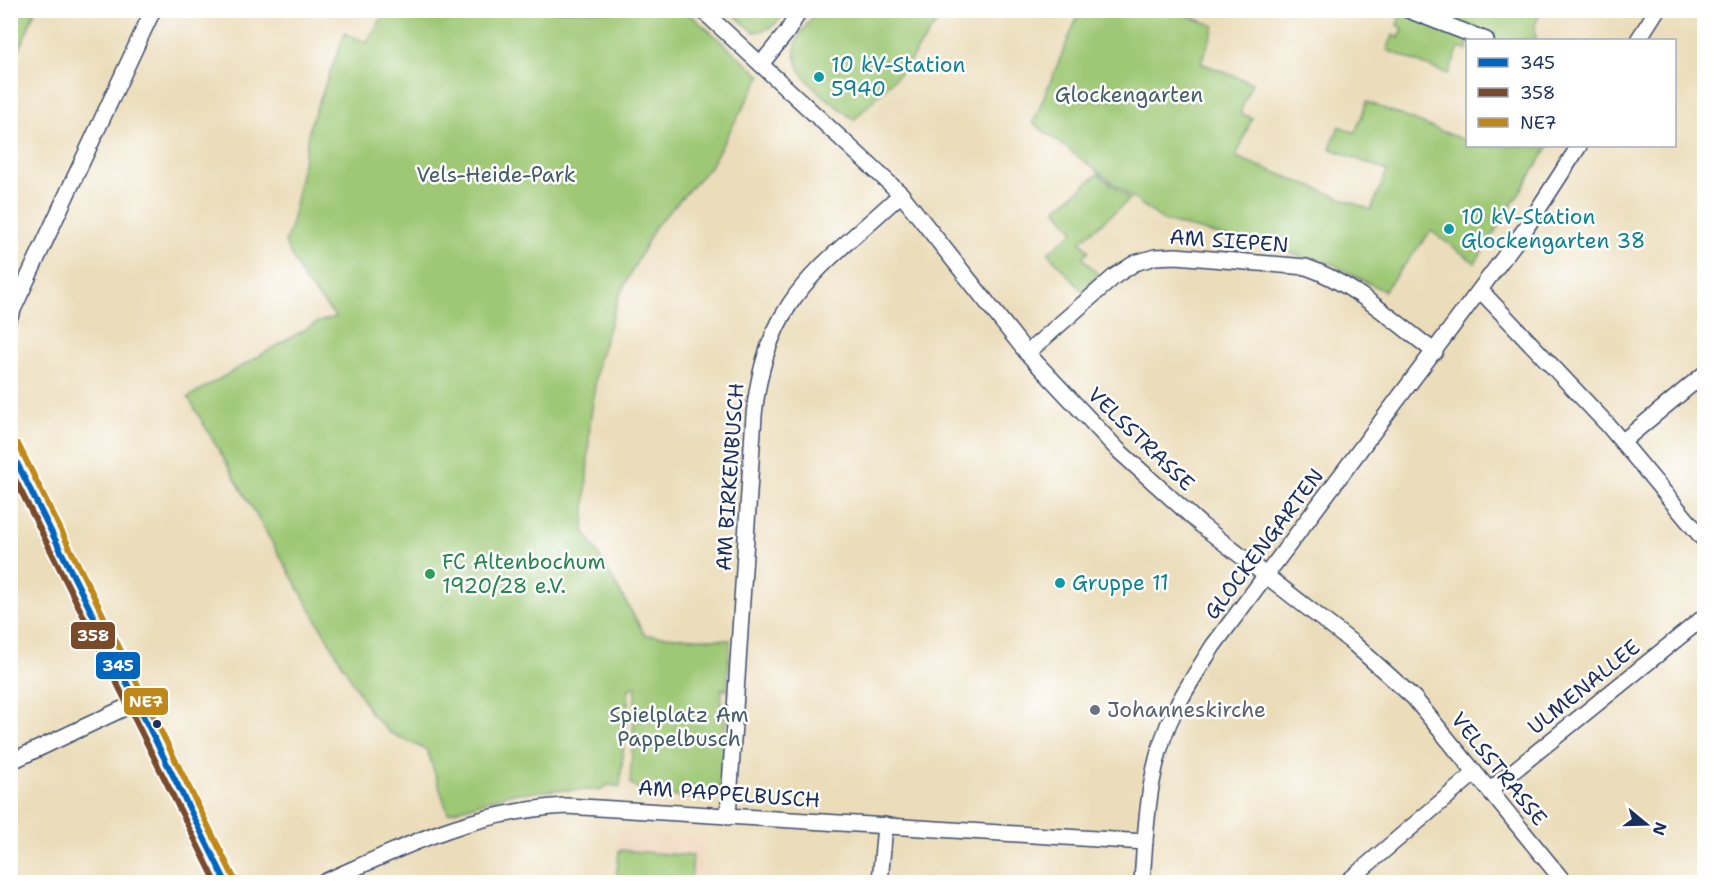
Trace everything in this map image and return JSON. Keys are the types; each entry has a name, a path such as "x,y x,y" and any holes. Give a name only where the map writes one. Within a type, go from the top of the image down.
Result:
{"street":[{"path":"10,316 153,10"},
{"name":"VELSSTRASSE","path":"702,10 901,194 1027,353 1119,451 1201,525 1354,644 1414,698 1564,882"},
{"path":"761,64 787,32 800,10"},
{"path":"1408,10 1483,39"},
{"path":"1639,39 1657,10"},
{"name":"GLOCKENGARTEN","path":"1142,882 1151,785 1165,733 1175,710 1214,646 1526,228 1578,147"},
{"name":"AM BIRKENBUSCH","path":"728,817 754,415 757,382 765,350 780,319 811,274 901,194"},
{"name":"AM SIEPEN","path":"1027,353 1115,276 1135,263 1155,257 1176,256 1306,267 1322,272 1345,286 1435,352"},
{"path":"1480,290 1622,442 1704,540"},
{"path":"1622,442 1704,374"},
{"path":"10,448 226,882"},
{"name":"ULMENALLEE","path":"1490,790 1704,617"},
{"path":"10,762 137,702"},
{"path":"1347,882 1475,773"},
{"name":"AM PAPPELBUSCH","path":"324,882 450,827 503,812 566,806 1145,842"},
{"path":"880,882 885,825"}],"shaded area":[{"path":"620,831 705,838 701,882 616,882"}],"green space":[{"path":"10,11 35,11 11,71"},
{"path":"386,11 686,11 761,76 709,168 655,227 619,296 598,362 590,424 584,530 645,635 730,640 727,691 722,688 721,708 726,713 720,788 718,794 710,799 646,794 630,783 636,686 629,689 620,787 608,785 599,790 557,790 509,794 448,813 427,750 390,733 371,714 188,397 318,322 336,317 306,283 285,243 292,223 310,125 345,33 367,43"},
{"path":"730,11 786,11 773,26 754,32"},
{"path":"816,11 945,11 904,69 854,120 812,85 797,63 795,51 798,38"},
{"name":"Glockengarten","path":"1080,11 1175,11 1215,26 1201,63 1252,83 1240,113 1252,118 1236,157 1371,210 1387,171 1330,148 1339,126 1355,133 1367,102 1466,141 1466,147 1548,147 1475,263 1431,231 1384,291 1332,264 1164,221 1033,123"},
{"path":"1382,11 1541,11 1535,26 1536,39 1466,39 1466,51 1459,48 1448,74 1387,50 1393,35 1399,38 1403,28 1397,25 1400,17"},
{"path":"1098,174 1130,199 1081,241 1089,251 1082,257 1101,278 1084,293 1048,253 1074,231 1056,209"},
{"path":"619,850 693,856 691,882 616,882"}],"transit line":[{"name":"NE7","path":"18,444 234,878"},
{"name":"345","path":"10,449 226,882"},
{"name":"358","path":"10,469 216,882"}],"place":[{"name":"10 kV-Station 5940","path":"819,77"},
{"name":"10 kV-Station Glockengarten 38","path":"1449,229"},
{"name":"FC Altenbochum 1920/28 e.V.","path":"430,574"},
{"name":"Gruppe 11","path":"1060,583"},
{"name":"Johanneskirche","path":"1095,710"}],"park label":[{"name":"Vels-Heide-Park","path":"496,175"},
{"name":"Spielplatz Am Pappelbusch","path":"679,727"}]}
